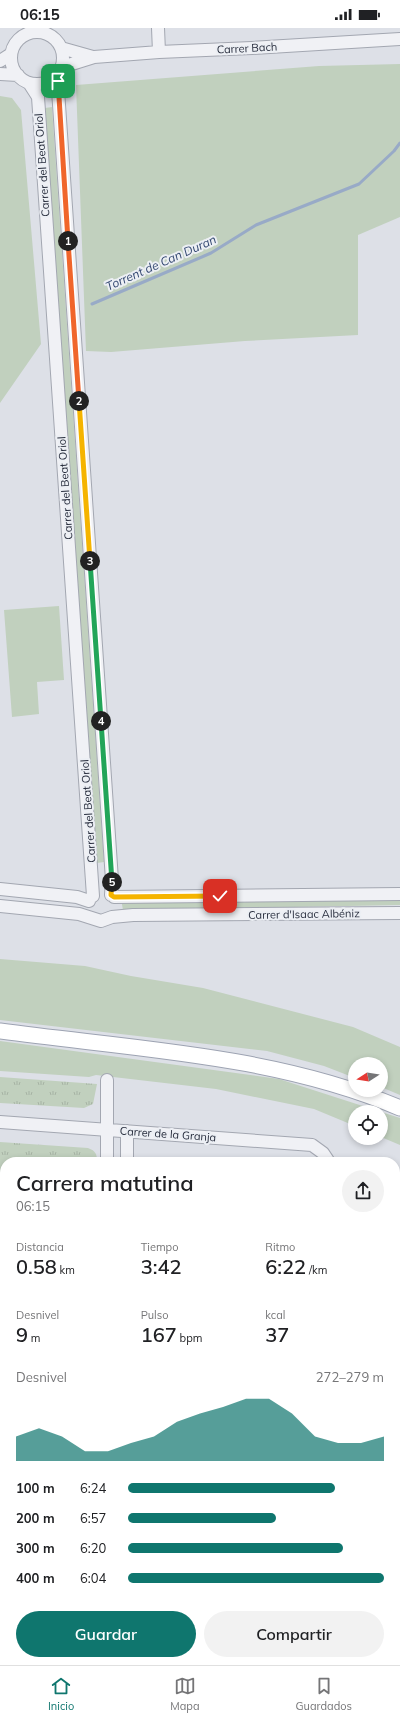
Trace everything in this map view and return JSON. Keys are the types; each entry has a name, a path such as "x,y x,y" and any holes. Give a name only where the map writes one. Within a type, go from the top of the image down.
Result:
{"main road":[{"path":"0,1032 236,1062 308,1078 381,1100 400,1108"}],"street":[{"path":"158,28 159,52"},
{"path":"18,76 14,70 11,54 23,32 45,33 56,38"},
{"name":"Carrer Bach","path":"56,38 94,57"},
{"name":"Carrer del Beat Oriol","path":"56,38 63,59 60,70 59,103 112,896"},
{"name":"Carrer Bach","path":"60,70 94,57 400,39"},
{"path":"0,61 11,54"},
{"path":"28,83 39,84 49,81 60,70"},
{"path":"0,74 18,76"},
{"name":"Carrer del Beat Oriol","path":"18,76 28,83 38,97 91,898"},
{"name":"Carrer d'Isaac Albéniz","path":"0,889 91,898 100,892 112,896 400,894"},
{"path":"112,896 117,908 112,917"},
{"path":"91,898 88,908 94,918"},
{"name":"Carrer d'Isaac Albéniz","path":"0,906 79,914 105,920 112,917 133,915 400,913"},
{"path":"107,1080 107,1157"},
{"name":"Carrer de la Granja","path":"0,1122 312,1145 324,1153 326,1157"},
{"path":"126,1132 127,1157"}],"green space":[{"path":"400,64 400,217 358,235 358,335 245,341 111,352 86,351 76,85 319,66"},
{"path":"0,96 12,98 21,110 41,344 0,403"},
{"path":"52,107 104,862 97,863 45,108"},
{"path":"59,606 64,680 37,682 39,714 12,717 4,610"},
{"path":"400,897 400,905 123,910 121,899"},
{"path":"0,959 85,966 131,976 203,988 353,1027 400,1047 400,1095 388,1090 388,1057 348,1057 348,1075 324,1066 267,1051 0,1020"},
{"path":"0,1041 279,1079 360,1105 348,1105 348,1123 314,1109 216,1089 96,1075 89,1077 0,1071"},
{"path":"0,1077 97,1084 93,1104 84,1108 0,1103"},
{"path":"388,1114 400,1118 400,1145 388,1140"},
{"path":"0,1142 88,1148 96,1153 97,1157 0,1157"}],"waterway":[{"name":"Torrent de Can Duran","path":"92,304 211,253 256,225 359,184 394,151 400,143"}],"route":[{"path":"58,81 112,880 111,895 114,897 220,896"}]}
